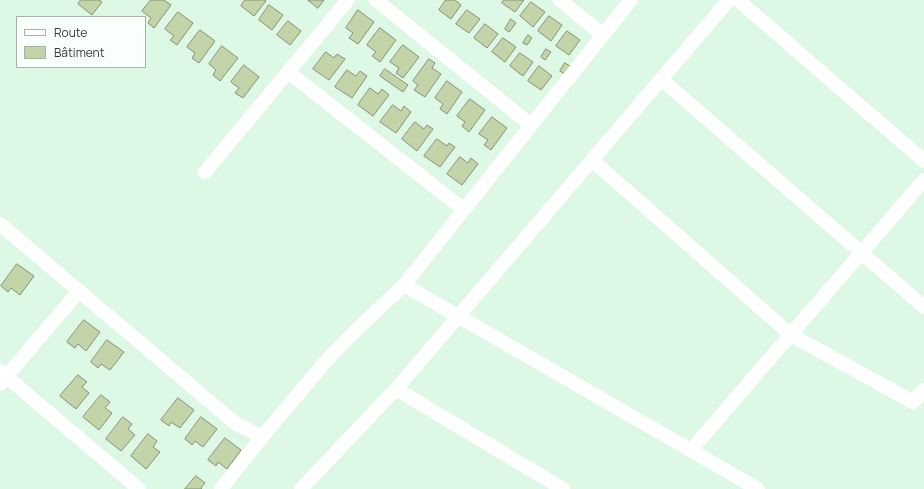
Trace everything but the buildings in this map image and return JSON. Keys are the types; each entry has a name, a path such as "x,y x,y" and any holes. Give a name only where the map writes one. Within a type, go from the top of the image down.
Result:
{"street":[{"path":"205,172 348,0"},
{"path":"376,0 531,125"},
{"path":"560,0 603,35"},
{"path":"221,489 262,437 326,361 353,333 404,285 631,0"},
{"path":"301,489 396,389 729,0"},
{"path":"738,0 924,161"},
{"path":"288,72 463,209"},
{"path":"661,79 924,307"},
{"path":"592,160 791,335 913,402 924,390"},
{"path":"691,450 924,180"},
{"path":"0,224 235,423 262,437"},
{"path":"404,285 758,489"},
{"path":"79,291 2,377 139,489"},
{"path":"396,389 563,489"}]}
